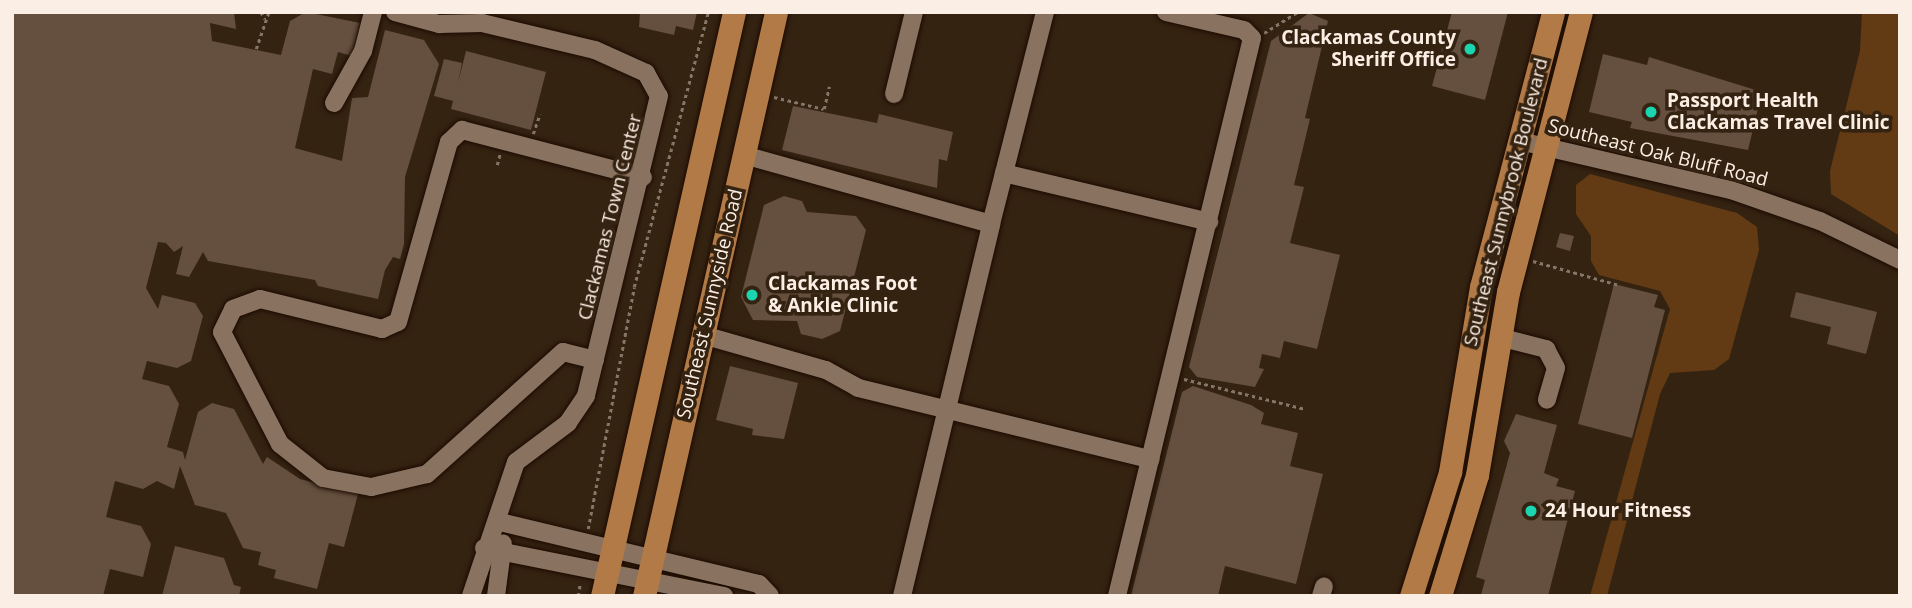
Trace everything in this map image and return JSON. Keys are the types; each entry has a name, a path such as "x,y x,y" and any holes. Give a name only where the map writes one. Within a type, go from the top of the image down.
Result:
{"main road":[{"path":"604,585 734,12"},
{"name":"Southeast Sunnyside Road","path":"648,578 776,12"},
{"name":"Southeast Sunnybrook Boulevard","path":"1411,596 1450,471 1475,319 1553,12"},
{"name":"Southeast Sunnybrook Boulevard","path":"1440,596 1479,468 1499,337 1516,257 1581,12"}],"street":[{"path":"334,103 363,51 373,12"},
{"name":"Clackamas Town Center","path":"395,12 439,24 465,17 595,50 646,73 659,96 643,177 595,359 577,413 516,462 500,522 484,548 471,596"},
{"path":"894,94 914,12"},
{"path":"902,596 1045,12"},
{"path":"1117,596 1252,38 1244,30 1166,12"},
{"path":"595,359 563,352 427,474 370,487 323,478 280,444 222,332 233,309 260,299 382,329 398,321 449,142 462,130 643,177"},
{"name":"Southeast Oak Bluff Road","path":"1520,141 1731,190 1820,221 1900,260"},
{"path":"744,155 991,224"},
{"path":"1004,173 1209,222"},
{"path":"703,335 826,370 858,388 1150,459"},
{"path":"1499,337 1546,349 1556,368 1547,400"},
{"path":"500,522 612,550 648,578 724,596"},
{"name":"Clackamas Town Center","path":"496,596 505,553 500,522"},
{"path":"484,548 604,585 648,578 759,584 771,596"}],"path":[{"path":"261,12 265,19"},
{"path":"256,49 269,12"},
{"path":"589,522 634,287 708,12"},
{"path":"1252,38 1298,12"},
{"path":"774,97 824,109 829,88"},
{"path":"533,134 540,114"},
{"path":"1516,257 1619,285"},
{"path":"1171,376 1305,409"}],"shaded area":[{"path":"1862,12 1900,12 1900,236 1831,194 1830,171 1860,51"},
{"path":"1590,174 1737,213 1757,227 1759,250 1729,359 1714,370 1670,373 1660,394 1607,596 1590,596 1670,309 1660,291 1599,275 1591,261 1591,236 1576,214 1576,185"}],"building":[{"path":"12,12 234,12 236,29 210,23 212,41 281,55 290,21 306,12 360,23 352,56 338,52 332,74 313,69 295,148 342,161 352,98 368,97 385,30 424,40 439,64 405,177 404,244 400,259 393,257 385,270 378,299 318,286 315,280 208,261 203,252 189,277 176,274 183,246 174,252 166,243 158,242 146,288 158,309 162,295 195,303 203,316 191,361 177,368 147,361 142,379 169,386 179,404 167,447 183,452 185,460 198,412 212,403 234,409 263,464 267,457 300,479 358,494 344,547 329,543 317,589 274,578 276,570 258,565 261,552 243,548 226,513 195,505 180,466 174,489 157,481 143,489 115,481 106,517 141,526 151,544 143,577 110,569 103,596 12,596"},
{"path":"640,12 697,12 693,30 676,26 674,35 639,27"},
{"name":"Clackamas County Sheriff Office","path":"1452,12 1508,12 1485,100 1432,86"},
{"path":"1309,13 1328,21 1305,118 1310,119 1294,185 1304,187 1290,243 1340,255 1317,349 1284,341 1280,358 1262,354 1259,368 1264,369 1255,387 1197,377 1189,367 1271,41"},
{"path":"466,51 546,72 531,130 451,109 453,101 434,96 444,59 462,63 458,83"},
{"path":"1603,54 1647,65 1649,57 1762,92 1748,150 1630,128 1632,122 1589,112"},
{"path":"793,106 877,123 879,114 953,132 947,161 939,159 937,188 782,150"},
{"path":"784,196 802,201 807,212 856,216 866,230 854,277 865,279 862,290 851,288 840,331 822,339 801,334 797,321 753,320 741,297 764,205"},
{"path":"1560,233 1574,236 1570,251 1556,247"},
{"path":"1614,284 1658,295 1654,307 1665,310 1632,438 1578,424"},
{"path":"1796,292 1877,312 1866,354 1827,344 1831,327 1790,317"},
{"path":"730,366 798,383 784,439 752,435 753,429 716,420"},
{"path":"1193,386 1251,405 1264,413 1261,424 1298,433 1290,466 1323,474 1296,584 1225,566 1218,596 1131,596 1182,392"},
{"name":"24 Hour Fitness","path":"1516,414 1557,425 1544,473 1559,479 1556,486 1575,491 1548,596 1481,595 1485,580 1476,577 1510,453 1504,441"},
{"path":"175,546 224,558 234,585 241,587 239,596 162,596"}],"place":[{"name":"Clackamas County Sheriff Office","path":"1470,49"},
{"name":"Passport Health Clackamas Travel Clinic","path":"1651,112"},
{"name":"Clackamas Foot & Ankle Clinic","path":"752,295"},
{"name":"24 Hour Fitness","path":"1531,511"}]}
